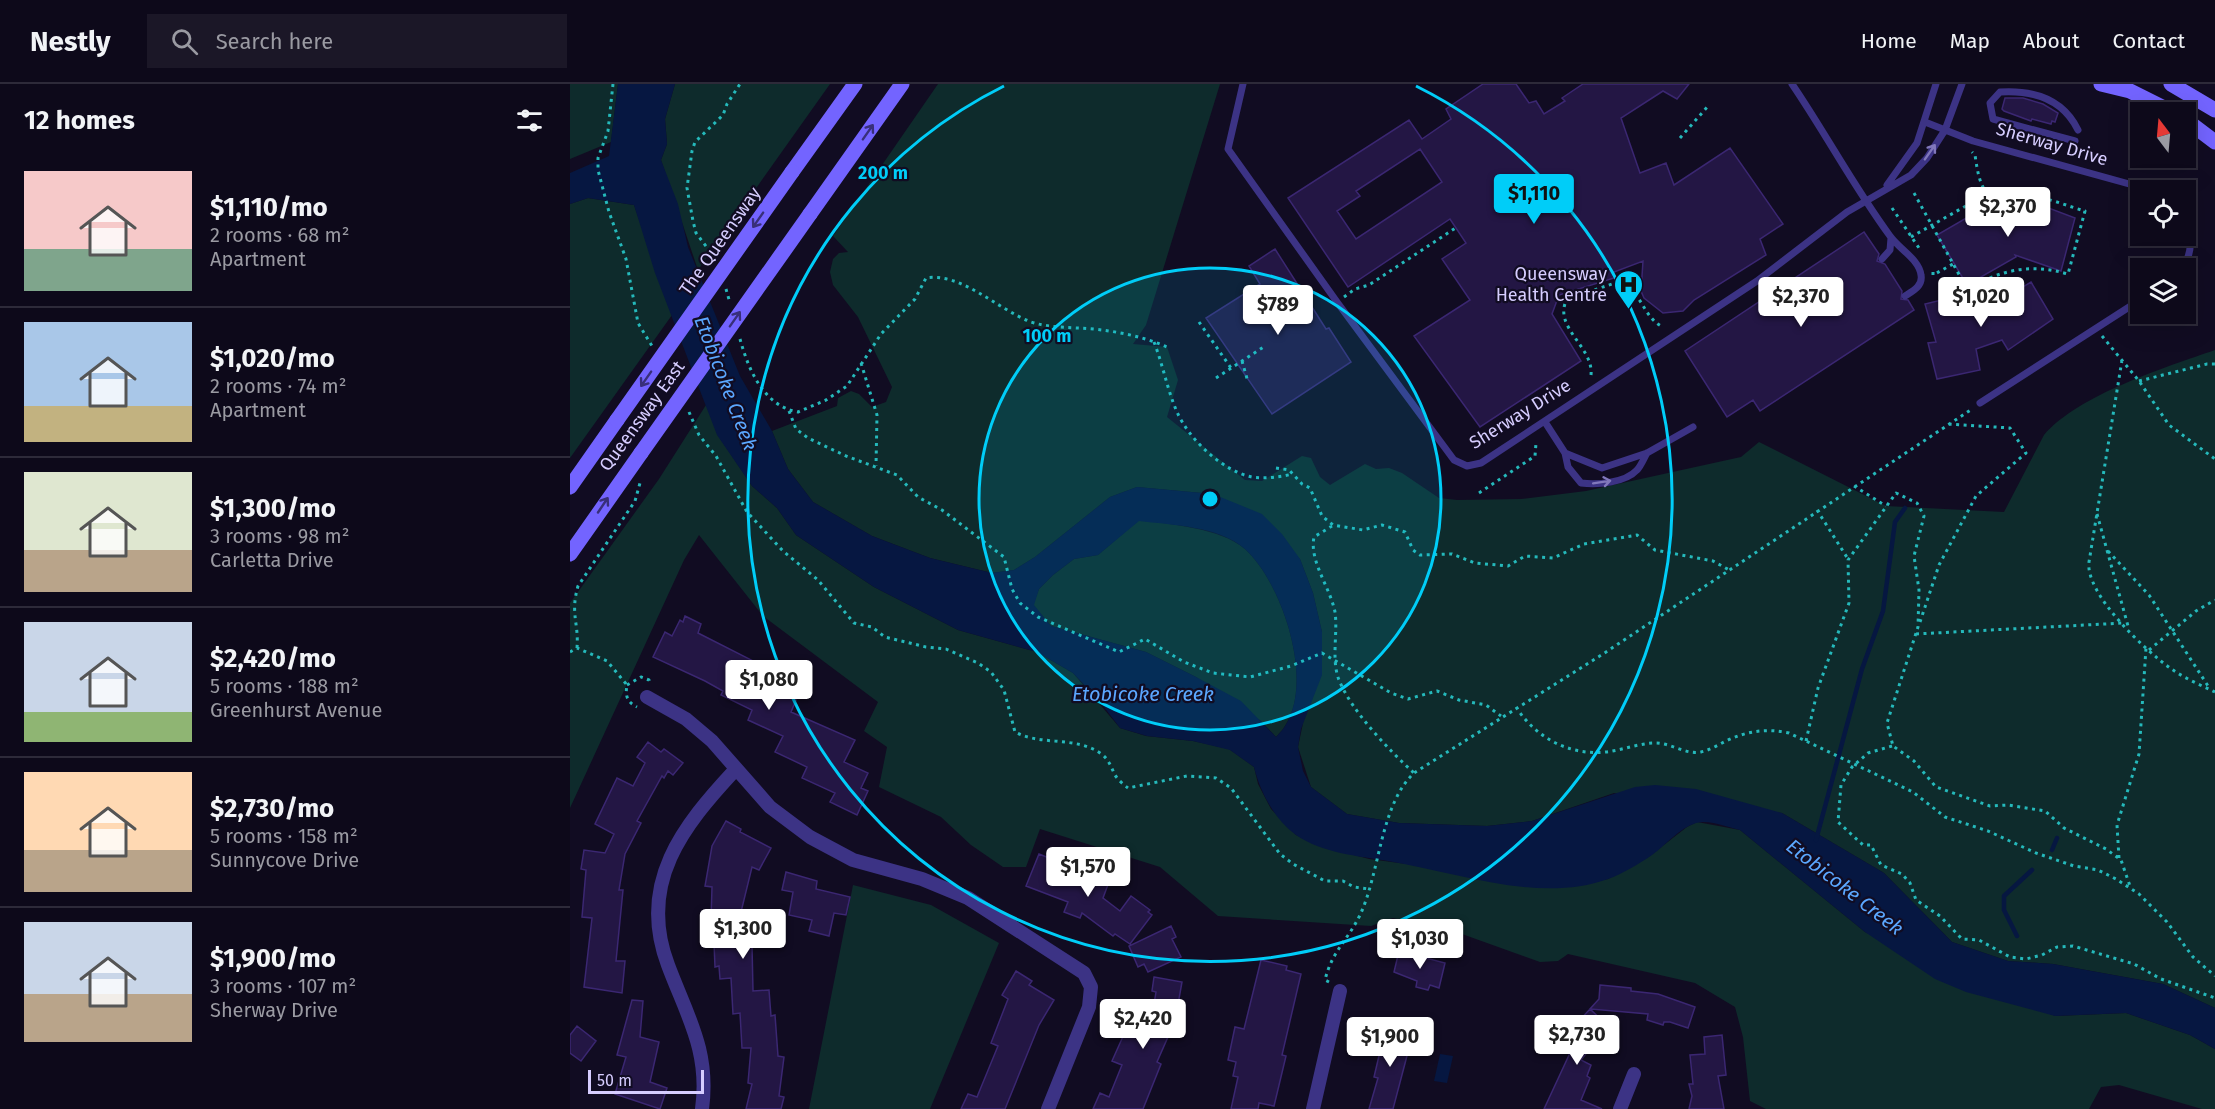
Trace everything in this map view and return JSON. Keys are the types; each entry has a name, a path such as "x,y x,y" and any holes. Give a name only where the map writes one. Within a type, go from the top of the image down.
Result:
{"main road":[{"name":"The Queensway","path":"617,420 855,84"},
{"name":"Queensway East","path":"570,554 902,84"},
{"path":"2101,84 2130,91 2144,102"},
{"path":"2171,84 2215,110"},
{"path":"2196,128 2215,142"},
{"name":"Queensway East","path":"570,486 617,420"}],"street":[{"path":"647,697 686,719 712,741 735,770 770,807 829,848 853,860 922,879 968,898 1084,973 1091,987 1089,1007 1048,1109"},
{"path":"702,1109 704,1078 700,1045 665,955 660,902 665,870 683,831 735,770"},
{"path":"1313,1109 1340,990"},
{"path":"1620,1109 1634,1074"}],"lane":[{"name":"Sherway Drive","path":"1243,84 1228,149 1454,460 1467,466 1481,463 1545,422 1757,281 1823,229 1885,187 1911,175 1927,158 1945,130 1962,84"},
{"path":"1792,84 1891,238 1913,260 1921,272 1922,279 1918,287 1905,296"},
{"name":"Sherway Drive","path":"1885,187 1917,143 1926,122 1936,84"},
{"path":"2075,141 1993,119 1990,103 2000,92 2016,91 2050,100 2067,110 2078,129"},
{"name":"Sherway Drive","path":"1926,122 1980,142 2130,184"},
{"path":"1882,259 1890,250 1891,238"},
{"path":"1980,403 2130,306"},
{"path":"1545,422 1565,453 1568,467 1581,483 1591,484 1625,477 1637,470 1647,453"},
{"path":"1565,453 1602,468 1647,453 1693,427"}],"path":[{"path":"613,84 608,131 598,158 598,170 626,259 638,323 653,347"},
{"path":"720,266 696,232 688,181 695,142 717,123 740,84"},
{"path":"1680,138 1709,105"},
{"path":"1914,193 1967,289 1994,274 2044,267 2068,274 2085,211 2033,196 2025,201 2005,202 1987,194 1978,178 1975,155 1963,150"},
{"path":"1911,237 1987,194"},
{"path":"1892,208 1923,255"},
{"path":"1337,302 1354,289 1369,285 1457,227"},
{"path":"1929,264 1933,274 1953,264"},
{"path":"789,411 798,412 835,395 847,386 880,334 915,299 926,278 937,276 954,280 1007,312 1049,328 1113,332 1154,341 1167,347"},
{"path":"1591,375 1589,360 1564,320 1564,305 1567,299 1615,283 1624,283 1634,291 1651,318 1663,327"},
{"path":"726,288 732,311"},
{"path":"1199,322 1231,368"},
{"path":"2095,328 2139,381 2169,425 2215,459"},
{"path":"738,334 748,368 763,390 789,411 796,429 808,438 846,456 897,475 918,497 942,510 1004,557 1012,589 1020,603 1038,616 1119,652 1146,639 1184,663 1213,673 1250,676 1291,666 1322,653 1391,693 1408,699 1437,691 1459,700 1485,705 1501,716"},
{"path":"1154,341 1177,414 1188,431 1209,453 1248,476 1278,477 1293,474"},
{"path":"1216,378 1265,346"},
{"path":"2122,360 2088,571 2090,581 2098,596 2148,649 2173,670 2213,692"},
{"path":"1242,361 1248,381"},
{"path":"861,363 877,415 876,466"},
{"path":"2139,381 2215,364"},
{"path":"1340,990 1325,980 1330,960 1359,916 1392,813 1401,791 1414,773 1731,571 1817,510 1980,403"},
{"path":"685,404 699,435 716,456 747,512 783,551 818,580 854,623 872,627 885,637 926,647 946,649 978,663 991,672 1004,690 1016,732 1026,738 1085,745 1101,753 1111,764 1116,777 1128,788 1187,777 1216,778 1231,788 1280,854 1293,864 1325,881 1343,881 1354,887 1369,889"},
{"path":"1949,424 2010,428 2026,453 1976,496 1939,565 1887,723 1893,746 1914,761 1936,787 1990,807 2008,805 2044,811 2064,828 2106,849 2119,859"},
{"path":"1479,493 1535,456 1536,443"},
{"path":"1276,468 1289,470 1302,484 1310,488 1322,516 1333,525 1345,530 1363,530 1382,525 1405,532 1413,550 1420,555 1452,554 1475,563 1502,566 1513,564 1525,556 1553,558 1584,544 1637,535 1654,550 1713,561 1731,571"},
{"path":"577,648 571,613 574,594 635,501 641,481"},
{"path":"1854,486 1886,506"},
{"path":"1848,560 1896,493 1917,503 1924,516 1914,555 1918,590 1918,627"},
{"path":"1806,741 1818,688 1849,603 1848,560 1817,510"},
{"path":"2097,512 2128,628"},
{"path":"1333,525 1314,537 1312,548 1335,611 1338,680 1363,718 1389,751 1414,773"},
{"path":"2108,551 2149,595 2191,655 2213,692"},
{"path":"2131,889 2119,859 2117,825 2139,754 2148,649 2196,611 2215,600"},
{"path":"1916,634 2124,623"},
{"path":"570,652 577,648"},
{"path":"577,648 607,661 614,668 627,685 626,695 631,704 637,707 647,697"},
{"path":"1516,707 1528,723 1545,737 1563,746 1587,752 1606,752 1654,743 1699,753 1738,736 1767,729 1789,733 1913,792 1945,817 1988,831 2045,856 2097,870 2131,889 2167,922 2193,957 2215,976"},
{"path":"1893,746 1876,749 1854,764 1841,785 1838,822 1863,846 1874,848 1881,865 1902,874 1910,883 1916,900 1940,916 1962,939 1989,943 2000,953 2026,959 2042,956 2057,947 2073,946 2134,964 2161,979 2215,999"}],"green space":[{"path":"570,84 618,84 611,142 570,159"},
{"path":"675,84 830,84 698,270 661,160 667,144 665,119"},
{"path":"938,84 1220,84 1146,325 1133,344 1167,347 1178,380 1167,417 1245,480 1262,481 1302,456 1311,458 1320,477 1330,485 1365,464 1376,469 1389,468 1402,473 1439,498 1521,499 1586,491 1741,457 1759,442 1886,506 2004,512 2044,435 2059,421 2078,407 2124,384 2215,350 2215,1008 2163,984 2053,964 2008,961 1952,942 1884,873 1782,813 1614,793 1532,821 1487,826 1399,823 1347,814 1311,787 1298,747 1322,632 1313,593 1300,559 1213,494 1137,487 1110,497 1035,557 1014,570 992,573 930,558 872,536 813,502 788,469 772,431 837,406 838,398 851,391 859,394 872,407 886,402 892,387 858,317 833,285 830,272 833,259 839,253 848,252 833,236"},
{"path":"588,198 634,205 672,315 570,458 570,204"},
{"path":"706,405 718,435 752,486 777,508 796,535 874,587 958,630 1037,652 1073,673 1120,728 1146,736 1193,741 1229,749 1254,767 1258,784 1271,809 1296,835 1321,846 1369,859 1573,886 1608,879 1651,855 1697,822 1740,830 1865,932 2055,1016 2126,1013 2190,1035 2215,1049 2215,1109 2202,1109 2119,1085 2101,1087 2089,1109 1766,1109 1750,1101 1743,1037 1735,1007 1695,983 1568,954 1558,961 1540,962 1462,934 1393,918 1371,926 1218,916 1160,867 1040,829 1026,867 1003,867 971,845 941,817 879,787 887,747 864,731 878,702 763,616 699,535 684,560 570,808 570,603 659,479"},
{"path":"1139,520 1194,528 1223,536 1235,542 1245,549 1259,565 1273,587 1292,641 1296,669 1296,695 1289,719 1276,737 1261,721 1196,677 1146,652 1051,626 1033,605 1039,589 1053,575 1074,559 1098,555"},
{"path":"853,885 931,905 999,943 930,1109 809,1109"}],"water":[{"name":"Etobicoke Creek","path":"618,84 675,84 665,119 667,144 661,160 678,204 688,247 740,376 772,431 788,469 813,502 872,536 930,558 992,573 1014,570 1035,557 1110,497 1137,487 1213,494 1262,514 1282,534 1300,559 1313,593 1322,632 1322,675 1301,729 1298,747 1303,771 1311,787 1347,814 1399,823 1487,826 1532,821 1635,787 1655,785 1696,789 1782,813 1884,873 1952,942 2008,961 2053,964 2163,984 2215,1008 2215,1049 2190,1035 2126,1013 2055,1016 1966,992 1935,979 1865,932 1740,830 1718,824 1701,822 1690,825 1647,858 1608,879 1582,886 1554,888 1498,884 1341,853 1306,841 1281,822 1264,796 1254,767 1230,750 1193,741 1147,736 1120,728 1098,699 1073,673 1037,652 958,630 874,587 796,535 777,508 752,486 717,435 655,273 634,205 588,198 570,204 570,173 609,156","holes":["1139,521 1194,528 1222,535 1245,549 1273,587 1292,641 1296,669 1296,695 1289,719 1276,737 1241,701 1146,652 1051,626 1034,605 1039,589 1053,575 1074,559 1098,555"]},
{"path":"1440,1054 1453,1056 1447,1083 1434,1081"}],"building":[{"path":"1483,84 1516,84 1529,103 1536,101 1544,114 1565,101 1562,98 1583,84 1689,84 1677,99 1663,91 1621,118 1640,173 1666,163 1674,185 1730,148 1783,224 1760,239 1766,255 1694,300 1683,311 1663,313 1644,298 1641,291 1643,261 1614,272 1614,278 1559,295 1552,314 1581,361 1480,427 1414,336 1470,300 1442,259 1466,243 1450,219 1348,287 1288,198 1409,120 1422,139 1451,119 1446,109","holes":["1420,149 1442,182 1356,239 1337,211 1360,196 1356,191"]},
{"path":"2005,98 2023,98 2043,104 2058,113 2055,122 2052,121 2051,124 2032,119 2031,121 2004,111 2002,109"},
{"path":"2030,201 2075,218 2061,271 2015,255 2016,257 1967,285 1937,235 1987,206"},
{"path":"1864,232 1879,254 1877,261 1885,264 1902,291 1901,299 1908,300 1914,310 1760,411 1753,400 1727,417 1685,351"},
{"path":"1275,249 1326,329 1329,328 1351,362 1272,414 1206,318 1260,284 1249,266"},
{"path":"2031,282 2053,319 2008,350 2002,340 1976,349 1980,370 1937,379 1928,343 1936,342 1925,304 1962,295 1988,308"},
{"path":"685,616 701,624 698,633 767,668 762,679 795,694 793,698 796,700 791,712 855,740 844,762 868,773 861,788 868,791 857,815 830,802 835,793 802,778 807,767 775,752 783,736 748,720 752,710 721,695 723,691 705,681 653,657 665,632 672,636 680,620 683,622"},
{"path":"648,742 661,752 664,749 683,763 673,775 668,771 664,778 662,776 637,821 641,823 625,854 619,890 623,890 616,961 625,961 622,993 584,987 592,918 582,917 586,870 581,869 584,850 605,853 614,834 595,824 617,778 633,786 645,763 637,757"},
{"path":"726,821 741,829 740,832 771,848 759,870 752,867 740,916 745,916 746,946 752,945 753,991 769,990 771,1016 775,1015 778,1056 784,1057 779,1096 784,1097 781,1109 746,1109 752,1084 748,1083 751,1048 742,1048 740,1013 733,1014 731,978 720,979 719,966 715,967 714,943 705,944 704,922 711,921 712,887 705,886 712,846"},
{"path":"1039,854 1109,882 1103,898 1120,911 1131,896 1150,910 1148,912 1152,915 1130,944 1115,934 1113,936 1082,913 1080,918 1064,912 1068,902 1026,886"},
{"path":"786,872 817,881 816,889 850,897 846,915 834,913 829,936 809,931 812,920 789,915 793,892 782,890"},
{"path":"1171,926 1176,937 1172,939 1181,957 1148,972 1144,964 1138,967 1129,946"},
{"path":"1399,951 1445,963 1439,988 1430,985 1428,990 1416,987 1417,981 1394,972"},
{"path":"1261,960 1287,966 1286,970 1301,974 1282,1055 1286,1056 1274,1106 1259,1103 1258,1109 1231,1109 1238,1077 1233,1076 1236,1062 1228,1060 1235,1027 1244,1029"},
{"path":"1016,971 1032,981 1029,985 1054,1000 1039,1025 1005,1109 961,1109 968,1094 977,1097 998,1046 991,1043 1008,999 1002,995"},
{"path":"1154,977 1182,982 1175,1021 1157,1062 1161,1064 1143,1109 1093,1109 1100,1093 1109,1097 1122,1065 1112,1061 1133,1014 1151,1022 1156,992 1152,991"},
{"path":"1600,985 1658,994 1695,1007 1688,1028 1670,1022 1664,1022 1663,1025 1647,1020 1648,1014 1590,1009 1599,999"},
{"path":"632,1000 643,1001 640,1037 659,1042 650,1082 667,1088 660,1109 615,1094 626,1057 617,1055"},
{"path":"1590,1009 1608,1026 1581,1060 1591,1065 1587,1076 1590,1078 1581,1100 1602,1109 1544,1109 1576,1040 1568,1033"},
{"path":"577,1026 596,1041 581,1061 570,1053 570,1035"},
{"path":"1386,1026 1411,1032 1408,1052 1393,1109 1369,1109 1378,1078 1374,1077"},
{"path":"1722,1035 1726,1075 1718,1076 1724,1109 1689,1109 1692,1096 1689,1084 1693,1084 1690,1055 1705,1054 1704,1037"}],"waterway":[{"path":"1816,840 1862,669 1883,611 1895,522 1905,508"},
{"path":"2052,850 2057,838"},
{"path":"2017,936 2004,910 2004,896 2032,870"}],"place":[{"name":"Queensway Health Centre","path":"1628,310"}]}
